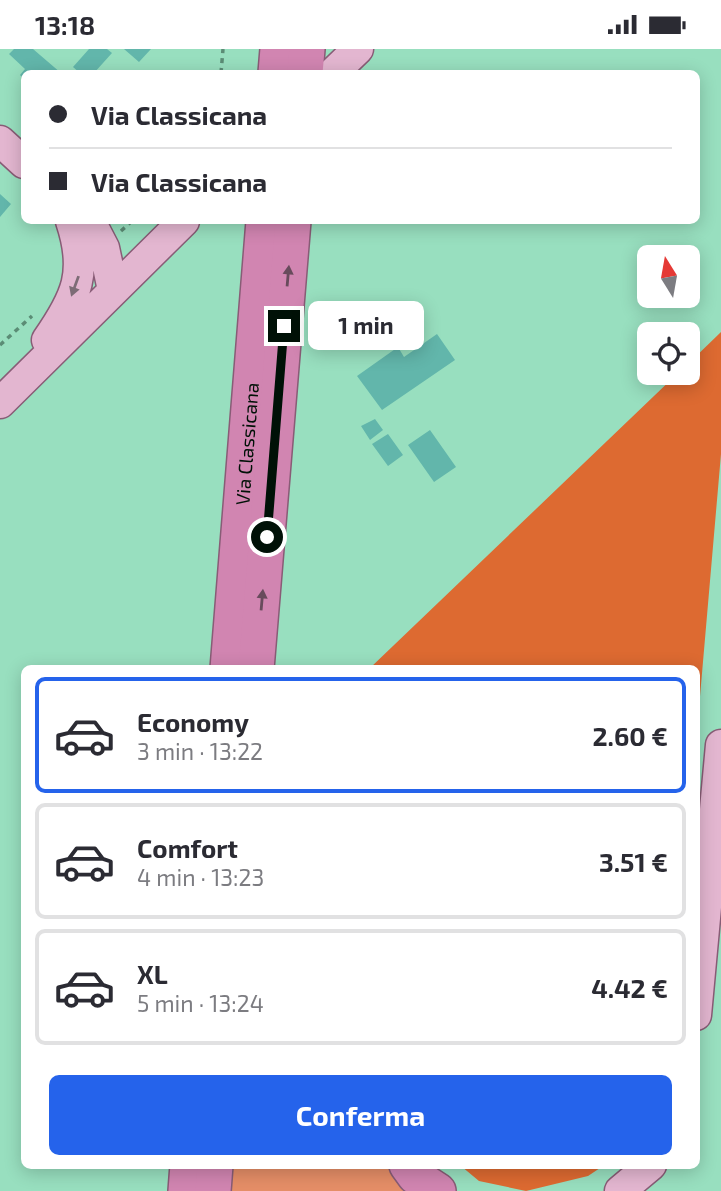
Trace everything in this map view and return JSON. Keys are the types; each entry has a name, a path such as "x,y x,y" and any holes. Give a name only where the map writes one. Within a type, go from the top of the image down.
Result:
{"highway":[{"name":"Via Classicana","path":"228,665 264,224"},
{"name":"Via Classicana","path":"256,665 293,224"},
{"path":"186,1191 188,1169"},
{"path":"213,1191 215,1169"},
{"path":"410,1169 415,1176 438,1191"}],"main road":[{"path":"301,63 358,49"},
{"path":"0,141 21,160"},
{"path":"3,400 68,307 80,272 80,249 72,224"},
{"path":"92,224 104,248 113,290"},
{"path":"3,400 181,224"},
{"path":"700,972 721,745"},
{"path":"620,1191 646,1169"}],"path":[{"path":"222,70 223,49"}],"shaded area":[{"path":"721,332 721,454 700,696 700,665 373,665 665,385 700,385 700,352"},
{"path":"227,1169 397,1169 416,1191 225,1191"},
{"path":"465,1169 598,1169 588,1176 526,1191 479,1181"}],"building":[{"path":"14,49 33,49 58,70 24,70 9,54"},
{"path":"89,49 107,49 112,53 97,70 76,70 73,67"},
{"path":"124,49 151,49 139,62"},
{"path":"0,194 11,204 0,217"},
{"path":"437,334 455,360 382,410 357,376 398,347 404,357"},
{"path":"375,419 383,430 370,440 361,426"},
{"path":"430,430 456,467 434,482 408,445"},
{"path":"388,434 403,455 388,466 372,444"}],"route":[{"path":"267,537 284,326"}]}
